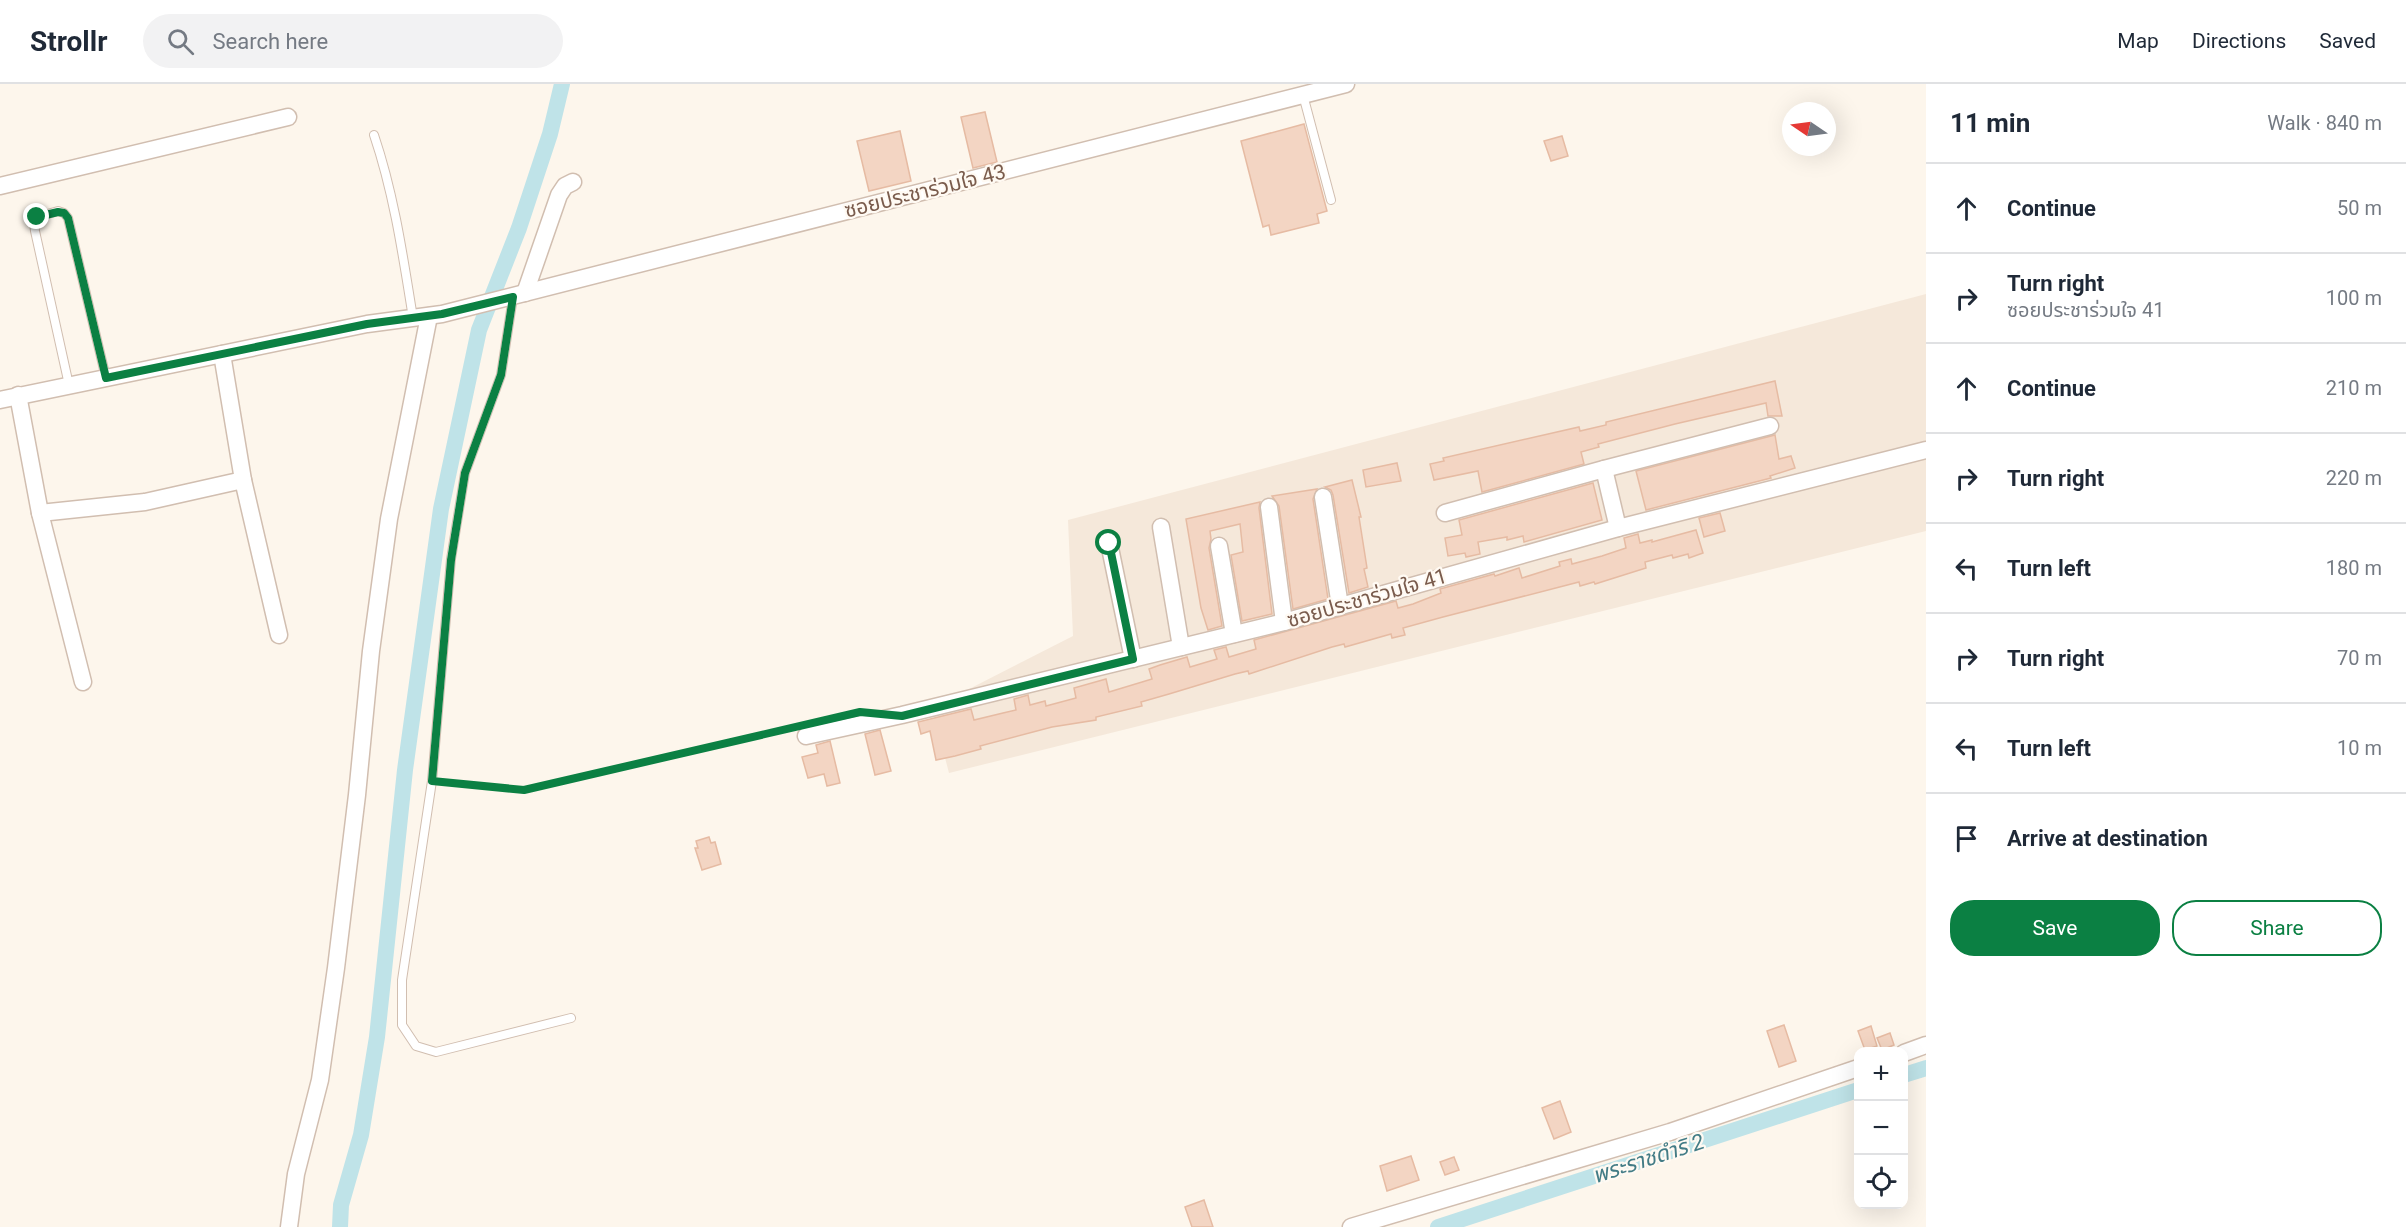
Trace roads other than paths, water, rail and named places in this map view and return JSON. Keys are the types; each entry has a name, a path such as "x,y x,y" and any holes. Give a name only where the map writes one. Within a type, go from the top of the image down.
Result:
{"street":[{"name":"ซอยประชาร่วมใจ 43","path":"0,399 367,324 428,316 514,296 1346,84"},
{"path":"0,186 288,117"},
{"path":"514,296 559,195 565,186 573,182"},
{"path":"289,1227 296,1174 320,1080 336,968 357,795 371,651 389,519 428,316"},
{"path":"222,354 243,480 279,635"},
{"path":"18,396 40,513 82,682"},
{"path":"1445,513 1770,426"},
{"name":"ซอยประชาร่วมใจ 41","path":"804,731 902,716 1284,622 1618,528 1926,450"},
{"path":"1605,469 1618,528"},
{"path":"40,513 145,502 243,480"},
{"path":"1323,497 1340,606"},
{"path":"1269,507 1284,622"},
{"path":"1161,527 1181,647"},
{"path":"1109,543 1133,659"},
{"path":"1218,546 1234,634"},
{"path":"1908,1052 1926,1045"},
{"path":"1351,1227 1670,1132 1854,1069"}],"lane":[{"path":"1303,95 1331,200"},
{"path":"374,135 383,160 400,240 428,316"},
{"path":"69,385 34,223 37,217 58,212 64,213 68,218 106,378"},
{"path":"514,296 501,375 465,473 451,560 432,781 402,980 402,1025 416,1046 436,1052 571,1018"}],"waterway":[{"path":"340,1227 341,1205 361,1135 377,1037 405,770 441,509 479,330 519,228 550,134 562,84"},
{"name":"พระราชดำริ 2","path":"1908,1074 1926,1068"},
{"name":"พระราชดำริ 2","path":"1438,1227 1854,1091"}]}
